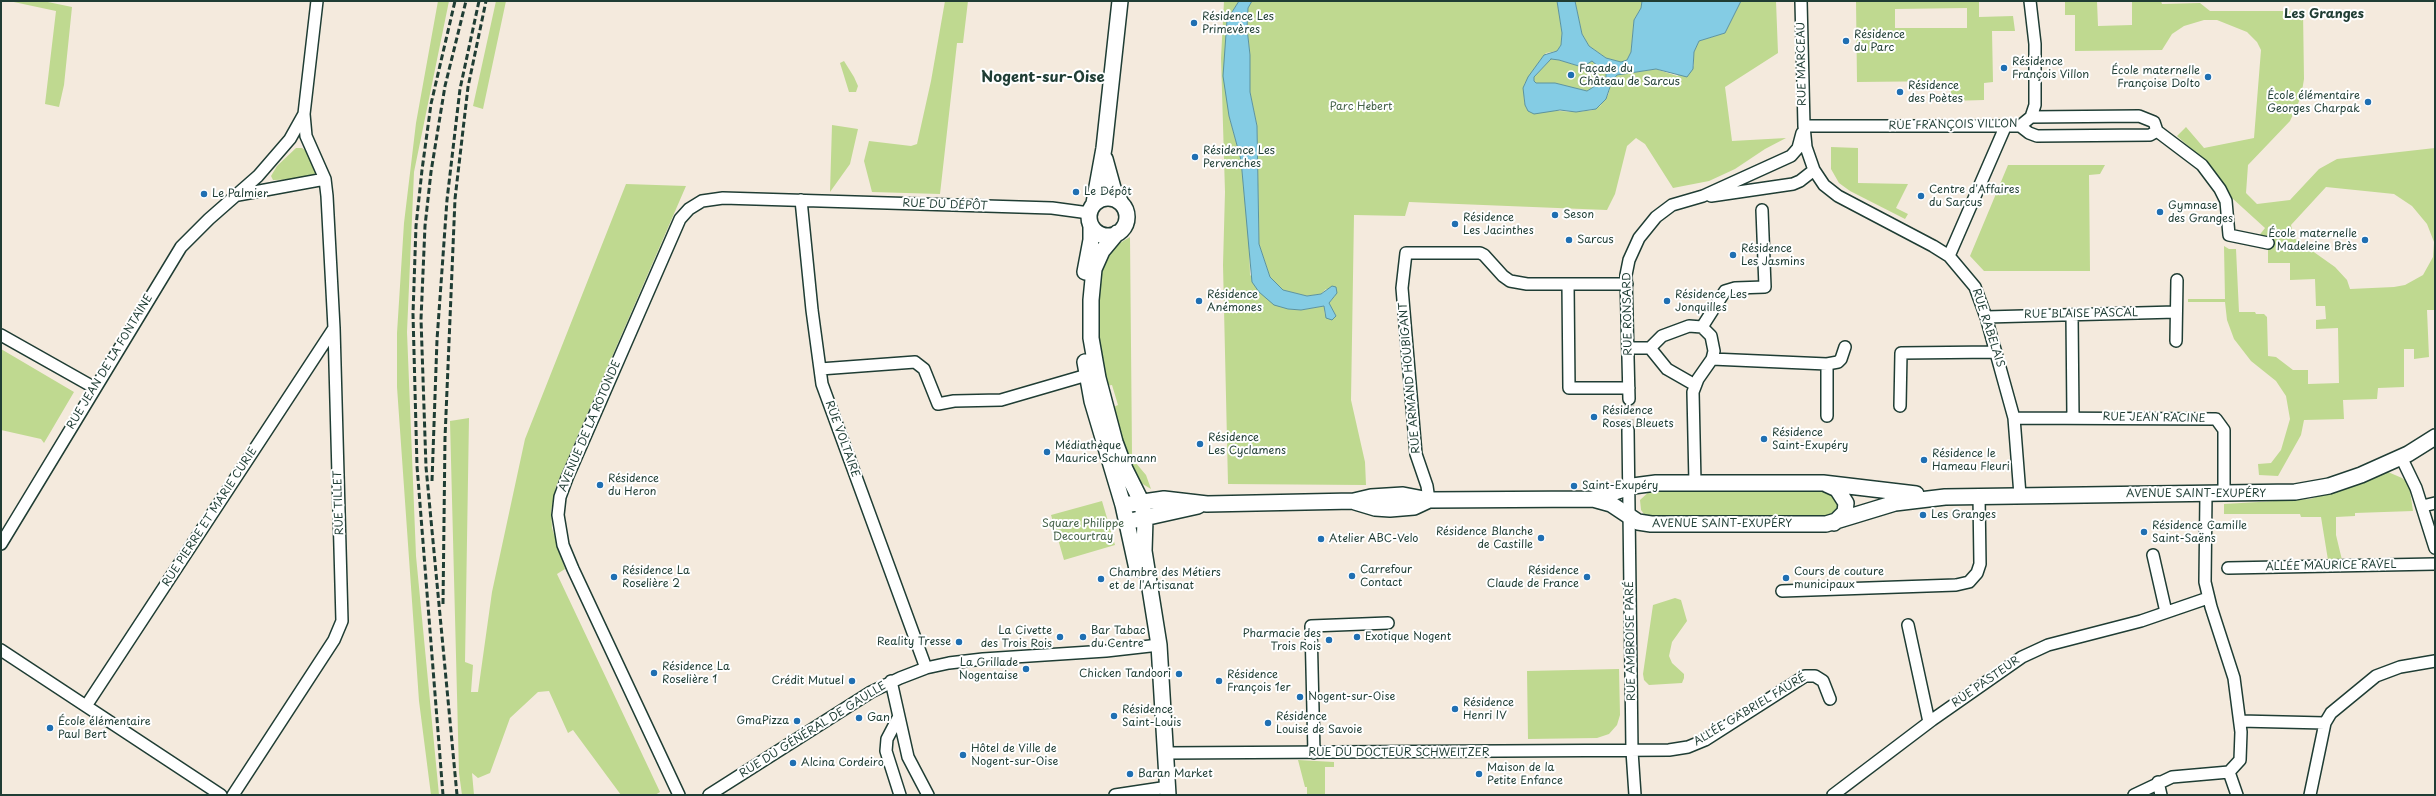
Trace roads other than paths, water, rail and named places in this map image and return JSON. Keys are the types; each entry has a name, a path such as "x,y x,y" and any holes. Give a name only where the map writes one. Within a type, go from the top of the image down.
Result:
{"street":[{"path":"238,195 325,179 309,144 304,114 317,1"},
{"path":"1120,1 1104,148 1091,214 1091,240 1084,277 1082,304 1083,348 1087,375 1127,521 1145,611 1154,646 1164,792"},
{"name":"RUE MARCEAU","path":"1801,1 1804,126"},
{"name":"RUE FRANÇOIS VILLON","path":"1804,126 2020,126 2031,117 2035,105 2035,44 2030,1"},
{"name":"RUE JEAN DE LA FONTAINE","path":"1,544 169,265 186,242 258,176 290,139 304,114"},
{"path":"2031,117 2139,116 2154,122 2157,131 2202,165 2217,184 2226,201 2228,235 2268,243"},
{"path":"1949,256 2006,125"},
{"name":"RUE RABELAIS","path":"1804,126 1806,147 1814,170 1824,185 1838,196 1949,256 1975,287 1986,317 2014,418 2020,495"},
{"name":"RUE RONSARD","path":"1629,399 1627,268 1632,252 1651,223 1672,205 1703,196 1791,156 1798,148 1804,126"},
{"path":"2020,126 2029,133 2037,136 2145,135 2157,131"},
{"path":"1104,148 1107,170 1121,203 1126,210 1127,218 1124,227 1102,251 1094,269 1090,300 1091,338 1098,378 1115,442 1124,469 1141,501 1145,518 1144,551 1166,754 1164,792"},
{"name":"RUE RONSARD","path":"1703,196 1727,195 1793,184 1800,182 1814,170"},
{"name":"RUE TILLET","path":"233,795 334,640 342,621 334,328 325,179"},
{"path":"1091,214 1107,197 1121,203"},
{"name":"AVENUE DE LA ROTONDE","path":"680,795 566,553 559,525 560,497 673,232 684,213 702,201 716,198 801,200"},
{"name":"RUE DU DÉPÔT","path":"801,200 1052,208 1091,214"},
{"name":"RUE VOLTAIRE","path":"801,200 820,369 825,392 926,668"},
{"path":"1702,327 1725,292 1735,288 1765,287 1762,210"},
{"path":"1091,214 1103,235 1117,233"},
{"name":"RUE ARMAND HOUBIGANT","path":"1429,500 1416,454 1402,288 1406,253 1480,253 1484,255 1497,271 1510,281 1527,284 1568,284"},
{"path":"2176,341 2177,280"},
{"path":"1627,284 1568,284 1569,388 1629,388"},
{"name":"RUE BLAISE PASCAL","path":"1986,317 2176,312"},
{"path":"2072,315 2074,417"},
{"path":"1629,348 1650,348 1669,332 1690,326 1702,327 1711,336 1714,351 1712,359 1695,385 1693,392 1696,483"},
{"name":"RUE PIERRE ET MARIE CURIE","path":"86,706 334,328"},
{"path":"1,335 95,388"},
{"path":"1712,359 1827,364 1838,362 1845,347"},
{"path":"1650,348 1667,370 1695,385"},
{"path":"1900,406 1901,353 1996,352"},
{"path":"820,369 915,362 924,369 938,404 954,401 1001,400 1087,375"},
{"path":"1827,364 1827,416"},
{"name":"RUE JEAN RACINE","path":"2014,418 2074,417 2216,419 2224,430 2224,494"},
{"path":"1628,430 1628,488"},
{"name":"AVENUE SAINT-EXUPÉRY","path":"1123,505 1141,501 1170,499 1207,504 1354,502 1371,497 1402,495 1429,500 1593,499 1611,504 1629,517 1651,524 1834,523 1896,503 1945,497 2282,493 2317,488 2361,475 2401,457 2435,437"},
{"path":"2401,457 2412,478 2423,506 2435,548"},
{"name":"AVENUE SAINT-EXUPÉRY","path":"1593,499 1628,488 1647,484 1696,483 1823,483 1945,497"},
{"path":"1823,483 1837,489 1846,503 1845,512 1834,523"},
{"name":"RUE AMBROISE PARÉ","path":"1628,488 1632,751 1635,795"},
{"path":"2134,795 2158,782 2177,776 2229,772 2240,760 2240,721 2232,668 2208,598 2206,582 2206,494"},
{"path":"1782,591 1956,585 1969,582 1977,573 1980,564 1979,496"},
{"path":"2423,506 2435,503"},
{"name":"AVENUE SAINT-EXUPÉRY","path":"1127,521 1207,504"},
{"path":"2153,555 2166,612"},
{"name":"ALLÉE MAURICE RAVEL","path":"2228,568 2435,564"},
{"name":"RUE PASTEUR","path":"1833,795 1929,722 2004,668 2038,649 2166,612 2208,598"},
{"path":"1314,753 1311,626 1388,623"},
{"path":"1908,625 1929,722"},
{"name":"RUE DU GÉNÉRAL DE GAULLE","path":"708,795 891,681 926,668 949,663 983,659 1106,651 1154,646"},
{"path":"1,650 221,795"},
{"path":"2310,795 2325,723 2331,713 2376,676 2400,667 2435,662"},
{"name":"ALLÉE GABRIEL FAURÉ","path":"1632,751 1669,750 1697,744 1805,676 1815,676 1823,681 1830,699"},
{"path":"891,681 898,718 908,757 928,795"},
{"path":"898,718 887,739 886,751 900,795"},
{"path":"2240,721 2325,723"},
{"name":"RUE DU DOCTEUR SCHWEITZER","path":"1166,754 1632,751"},
{"path":"2229,772 2237,795"},
{"path":"2158,782 2161,795"},
{"path":"1115,795 1164,792"}],"water":[{"path":"1239,1 1252,1 1248,8 1247,28 1250,55 1250,92 1257,126 1259,244 1270,277 1283,290 1307,296 1321,294 1332,286 1336,287 1337,293 1329,303 1336,316 1332,320 1326,318 1324,306 1301,310 1288,309 1274,305 1259,292 1252,282 1241,160 1229,116 1223,76 1227,20"},
{"path":"1557,1 1575,1 1582,34 1589,46 1606,58 1621,62 1627,60 1631,52 1634,20 1641,8 1642,1 1741,1 1725,33 1699,41 1694,52 1693,69 1687,77 1656,69 1617,75 1612,81 1606,99 1596,109 1576,112 1560,110 1534,114 1528,111 1525,105 1523,88 1528,77 1544,55 1557,51 1561,45 1562,33","holes":["1551,59 1582,67 1592,61 1606,73 1606,79 1587,91 1555,83 1536,83 1534,81 1534,77"]}],"tunnel":[{"path":"1628,430 1629,399"}],"railway":[{"path":"443,795 417,466 413,314 416,226 422,170 431,104 455,1"},
{"path":"457,795 426,467 421,319 425,226 431,172 445,86 466,1"},
{"path":"432,481 437,340 447,200 460,89 479,1"},
{"path":"443,604 445,438 455,199 468,87 486,1"}],"place":[{"name":"Résidence Les Primevères","path":"1194,23"},
{"name":"Résidence du Parc","path":"1846,41"},
{"name":"Résidence François Villon","path":"2004,68"},
{"name":"Façade du Château de Sarcus","path":"1571,75"},
{"name":"École maternelle Françoise Dolto","path":"2208,77"},
{"name":"Résidence des Poètes","path":"1900,92"},
{"name":"École élémentaire Georges Charpak","path":"2368,102"},
{"name":"Résidence Les Pervenches","path":"1195,157"},
{"name":"Le Dépôt","path":"1076,192"},
{"name":"Le Palmier","path":"204,194"},
{"name":"Centre d'Affaires du Sarcus","path":"1921,196"},
{"name":"Gymnase des Granges","path":"2160,212"},
{"name":"Seson","path":"1555,215"},
{"name":"Résidence Les Jacinthes","path":"1455,224"},
{"name":"Sarcus","path":"1569,240"},
{"name":"École maternelle Madeleine Brès","path":"2365,240"},
{"name":"Résidence Les Jasmins","path":"1733,255"},
{"name":"Résidence Anémones","path":"1199,301"},
{"name":"Résidence Les Jonquilles","path":"1667,301"},
{"name":"Résidence Roses Bleuets","path":"1594,417"},
{"name":"Résidence Saint-Exupéry","path":"1764,439"},
{"name":"Résidence Les Cyclamens","path":"1200,444"},
{"name":"Médiathèque Maurice Schumann","path":"1047,452"},
{"name":"Résidence le Hameau Fleuri","path":"1924,460"},
{"name":"Résidence du Heron","path":"600,485"},
{"name":"Saint-Exupéry","path":"1574,486"},
{"name":"Les Granges","path":"1923,515"},
{"name":"Résidence Camille Saint-Saëns","path":"2144,532"},
{"name":"Résidence Blanche de Castille","path":"1541,538"},
{"name":"Atelier ABC-Velo","path":"1321,539"},
{"name":"Carrefour Contact","path":"1352,576"},
{"name":"Résidence La Roselière 2","path":"614,577"},
{"name":"Résidence Claude de France","path":"1587,577"},
{"name":"Cours de couture municipaux","path":"1786,578"},
{"name":"Chambre des Métiers et de l'Artisanat","path":"1101,579"},
{"name":"La Civette des Trois Rois","path":"1060,637"},
{"name":"Bar Tabac du Centre","path":"1083,637"},
{"name":"Exotique Nogent","path":"1357,637"},
{"name":"Pharmacie des Trois Rois","path":"1329,640"},
{"name":"Reality Tresse","path":"959,642"},
{"name":"La Grillade Nogentaise","path":"1026,669"},
{"name":"Résidence La Roselière 1","path":"654,673"},
{"name":"Chicken Tandoori","path":"1179,674"},
{"name":"Crédit Mutuel","path":"852,681"},
{"name":"Résidence François 1er","path":"1219,681"},
{"name":"Nogent-sur-Oise","path":"1300,697"},
{"name":"Résidence Henri IV","path":"1455,709"},
{"name":"Résidence Saint-Louis","path":"1114,716"},
{"name":"Gan","path":"859,718"},
{"name":"GmaPizza","path":"797,721"},
{"name":"Résidence Louise de Savoie","path":"1268,723"},
{"name":"École élémentaire Paul Bert","path":"50,728"},
{"name":"Hôtel de Ville de Nogent-sur-Oise","path":"963,755"},
{"name":"Alcina Cordeiro","path":"793,763"},
{"name":"Baran Market","path":"1130,774"},
{"name":"Maison de la Petite Enfance","path":"1479,774"}],"district":[{"name":"Les Granges","path":"2324,14"},
{"name":"Nogent-sur-Oise","path":"1043,78"}],"park label":[{"name":"Parc Hebert","path":"1361,107"},
{"name":"Square Philippe Decourtray","path":"1083,530"}]}
